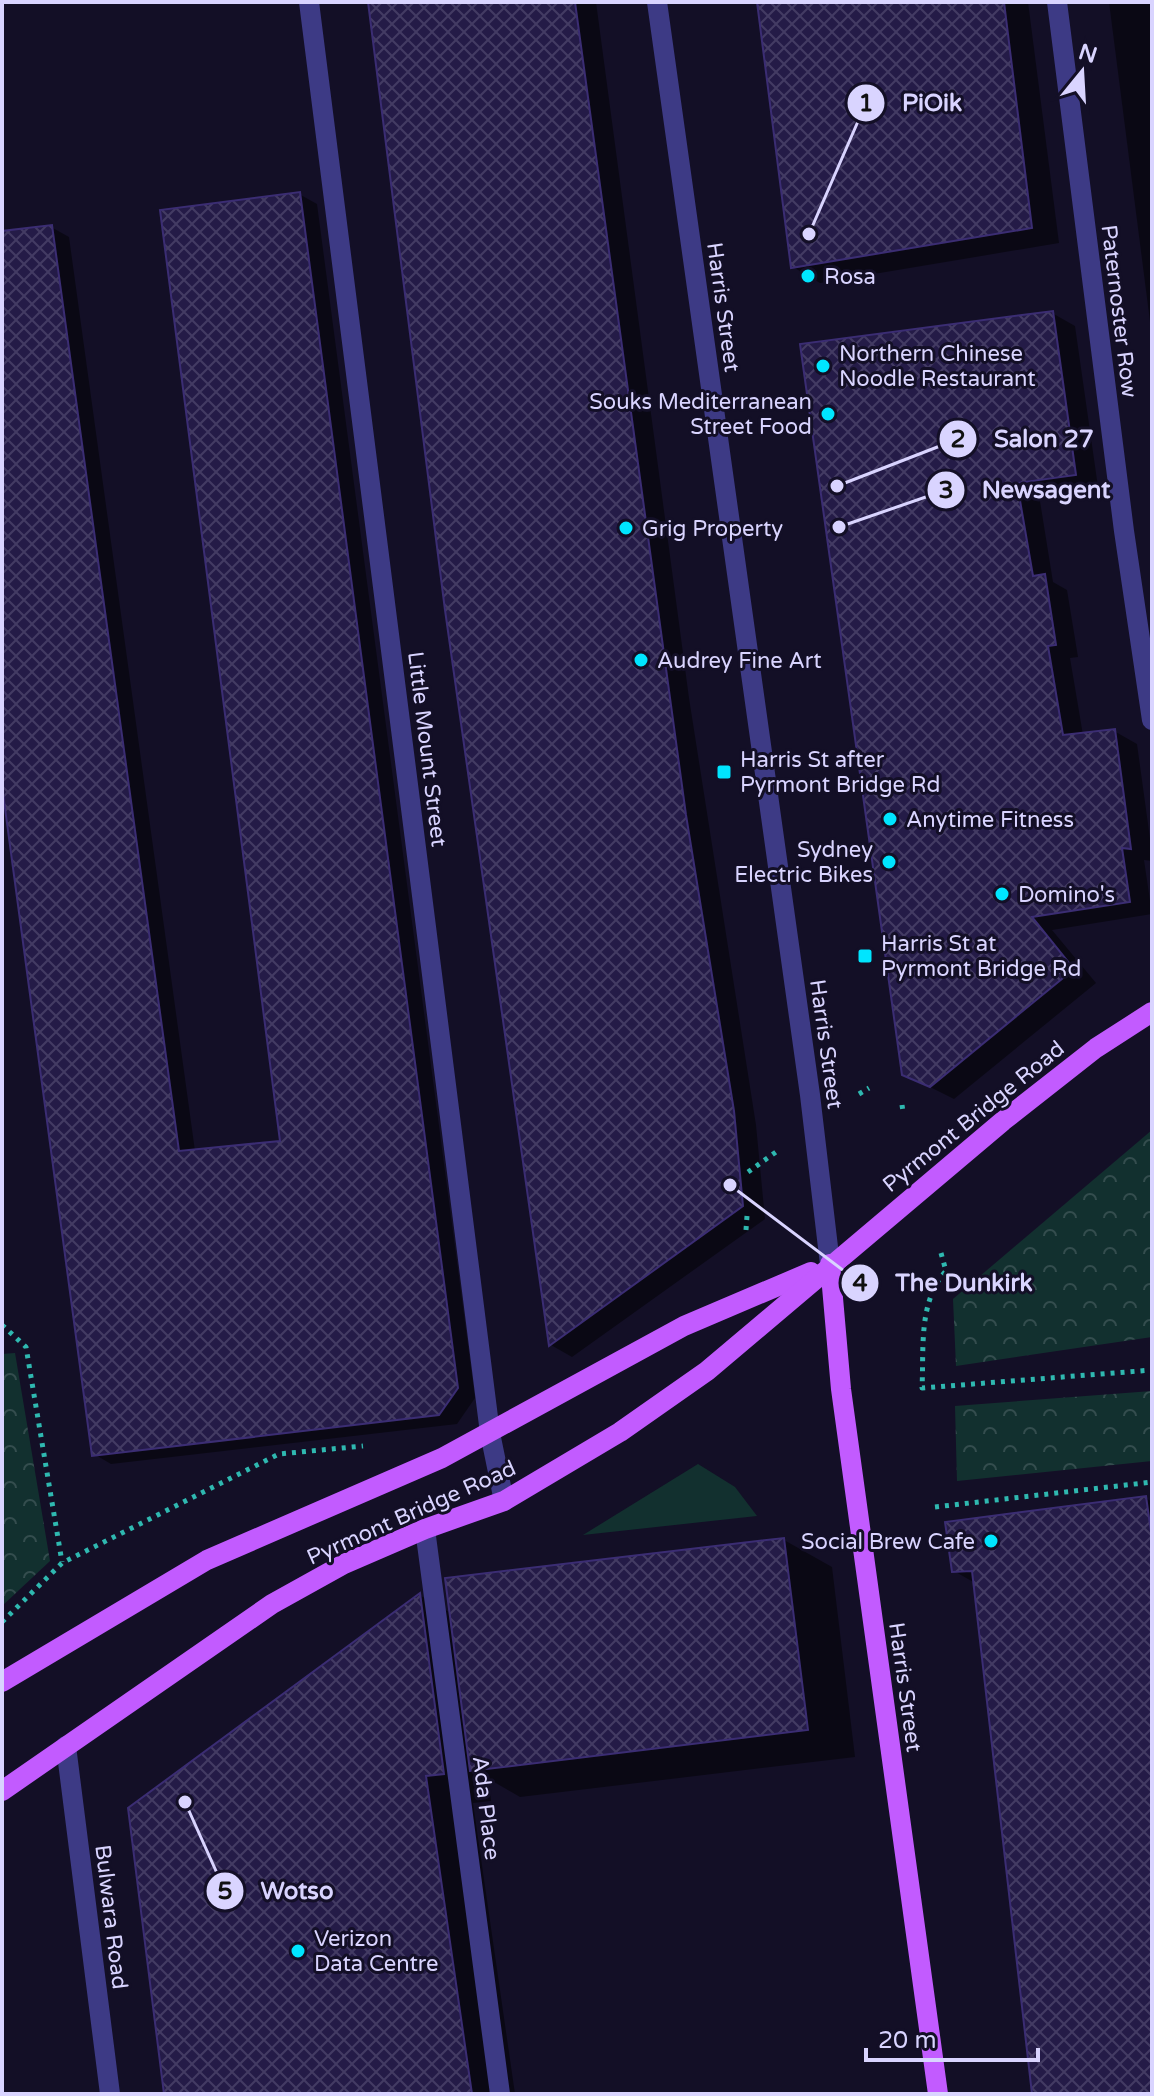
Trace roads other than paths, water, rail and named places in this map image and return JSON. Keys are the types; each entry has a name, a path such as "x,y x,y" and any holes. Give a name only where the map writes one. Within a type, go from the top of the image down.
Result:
{"main road":[{"name":"Pyrmont Bridge Road","path":"2,1791 272,1604 344,1564 425,1529 504,1501 620,1432 707,1371 830,1264 1084,1057 1152,1012"},
{"name":"Pyrmont Bridge Road","path":"2,1682 207,1560 442,1458 684,1326 830,1264"},
{"name":"Harris Street","path":"830,1264 841,1389 938,2094"}],"street":[{"name":"Little Mount Street","path":"309,2 490,1433 504,1501"},
{"name":"Harris Street","path":"657,2 808,1079 830,1264"},
{"name":"Paternoster Row","path":"1057,2 1124,531 1152,720"},
{"name":"Ada Place","path":"425,1529 500,2094"},
{"name":"Bulwara Road","path":"66,1746 110,2094"}],"place":[{"name":"PiOik","path":"809,234"},
{"name":"Rosa","path":"808,276"},
{"name":"Northern Chinese Noodle Restaurant","path":"823,366"},
{"name":"Souks Mediterranean Street Food","path":"828,414"},
{"name":"Salon 27","path":"837,486"},
{"name":"Newsagent","path":"839,527"},
{"name":"Grig Property","path":"626,528"},
{"name":"Audrey Fine Art","path":"641,660"},
{"name":"Harris St after Pyrmont Bridge Rd","path":"724,772"},
{"name":"Anytime Fitness","path":"890,819"},
{"name":"Sydney Electric Bikes","path":"889,862"},
{"name":"Domino's","path":"1002,894"},
{"name":"Harris St at Pyrmont Bridge Rd","path":"865,956"},
{"name":"The Dunkirk","path":"730,1185"},
{"name":"Social Brew Cafe","path":"991,1541"},
{"name":"Wotso","path":"185,1802"},
{"name":"Verizon Data Centre","path":"298,1951"}]}
